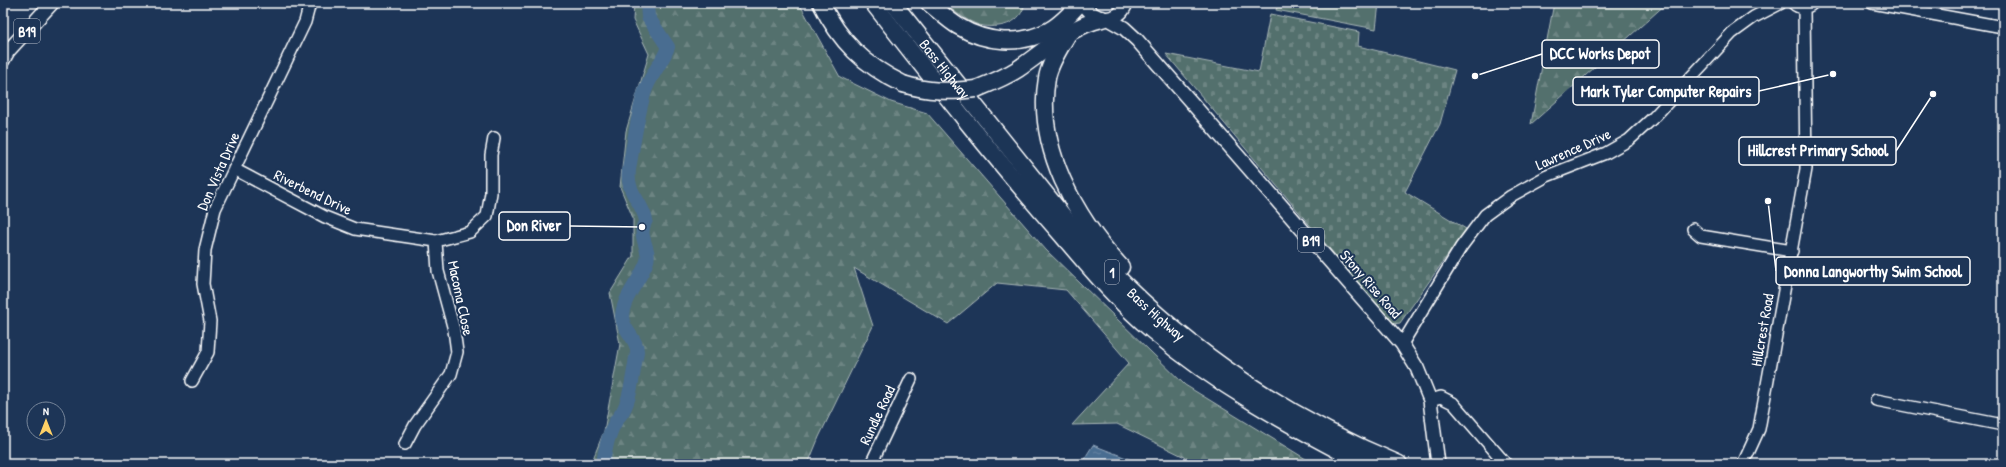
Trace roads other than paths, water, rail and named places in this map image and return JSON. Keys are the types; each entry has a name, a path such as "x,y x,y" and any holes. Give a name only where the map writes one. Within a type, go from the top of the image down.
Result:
{"highway":[{"path":"821,3 829,19 847,45 883,74 903,84 921,90 942,92 976,89 998,81 1068,34 1089,22 1105,19"},
{"name":"Bass Highway","path":"873,3 1042,212 1103,282 1152,330 1191,360 1243,395 1294,426 1365,464"},
{"name":"Bass Highway","path":"893,3 1096,256 1152,310 1220,365 1294,412 1350,442 1400,464"},
{"path":"929,3 958,26 980,37 1011,40 1034,36 1050,29 1064,19 1080,3"},
{"path":"1068,34 1052,62 1047,77 1046,95 1046,116 1054,153 1067,192 1088,227 1109,254 1153,300 1202,342 1220,365"}],"main road":[{"name":"B19","path":"3,60 8,51 52,3"},
{"name":"B19","path":"1084,3 1087,10 1094,16 1105,19 1120,14 1125,5"},
{"name":"Stony Rise Road","path":"1125,5 1128,23 1137,40"},
{"name":"Stony Rise Road","path":"1105,19 1124,28 1137,40 1402,344 1417,368 1430,400 1438,464"}],"street":[{"name":"Don Vista Drive","path":"192,381 208,352 210,321 203,284 205,250 215,209 305,22 310,3"},
{"name":"Lawrence Drive","path":"1402,344 1461,247 1485,215 1511,196 1547,176 1606,153 1629,140 1654,117 1732,33 1754,17 1781,3"},
{"path":"1872,3 1910,6 2003,26"},
{"name":"Hillcrest Road","path":"1743,464 1759,429 1806,169 1803,5"},
{"name":"Riverbend Drive","path":"234,169 325,217 355,229 436,241 470,232 486,216 491,193 491,155 494,138"},
{"path":"1693,229 1701,236 1792,251"},
{"name":"Macoma Close","path":"405,444 415,425 451,374 457,352 454,330 438,271 436,241"},
{"name":"Rundle Road","path":"871,464 911,379"},
{"path":"1430,400 1441,397 1453,403 1506,464"},
{"path":"1876,400 2003,425"}],"water":[{"path":"1093,445 1142,464 1081,464"}],"waterway":[{"path":"603,464 609,436 628,400 637,354 637,347 624,326 622,316 623,309 625,302 641,275 648,256 642,232 646,220 630,185 629,170 637,122 644,94 649,81 668,47 648,17 647,3"}],"place":[{"name":"Mark Tyler Computer Repairs","path":"1833,74"},
{"name":"DCC Works Depot","path":"1475,76"},
{"name":"Hillcrest Primary School","path":"1933,94"},
{"name":"Donna Langworthy Swim School","path":"1768,201"},
{"name":"Don River","path":"642,227"}]}
